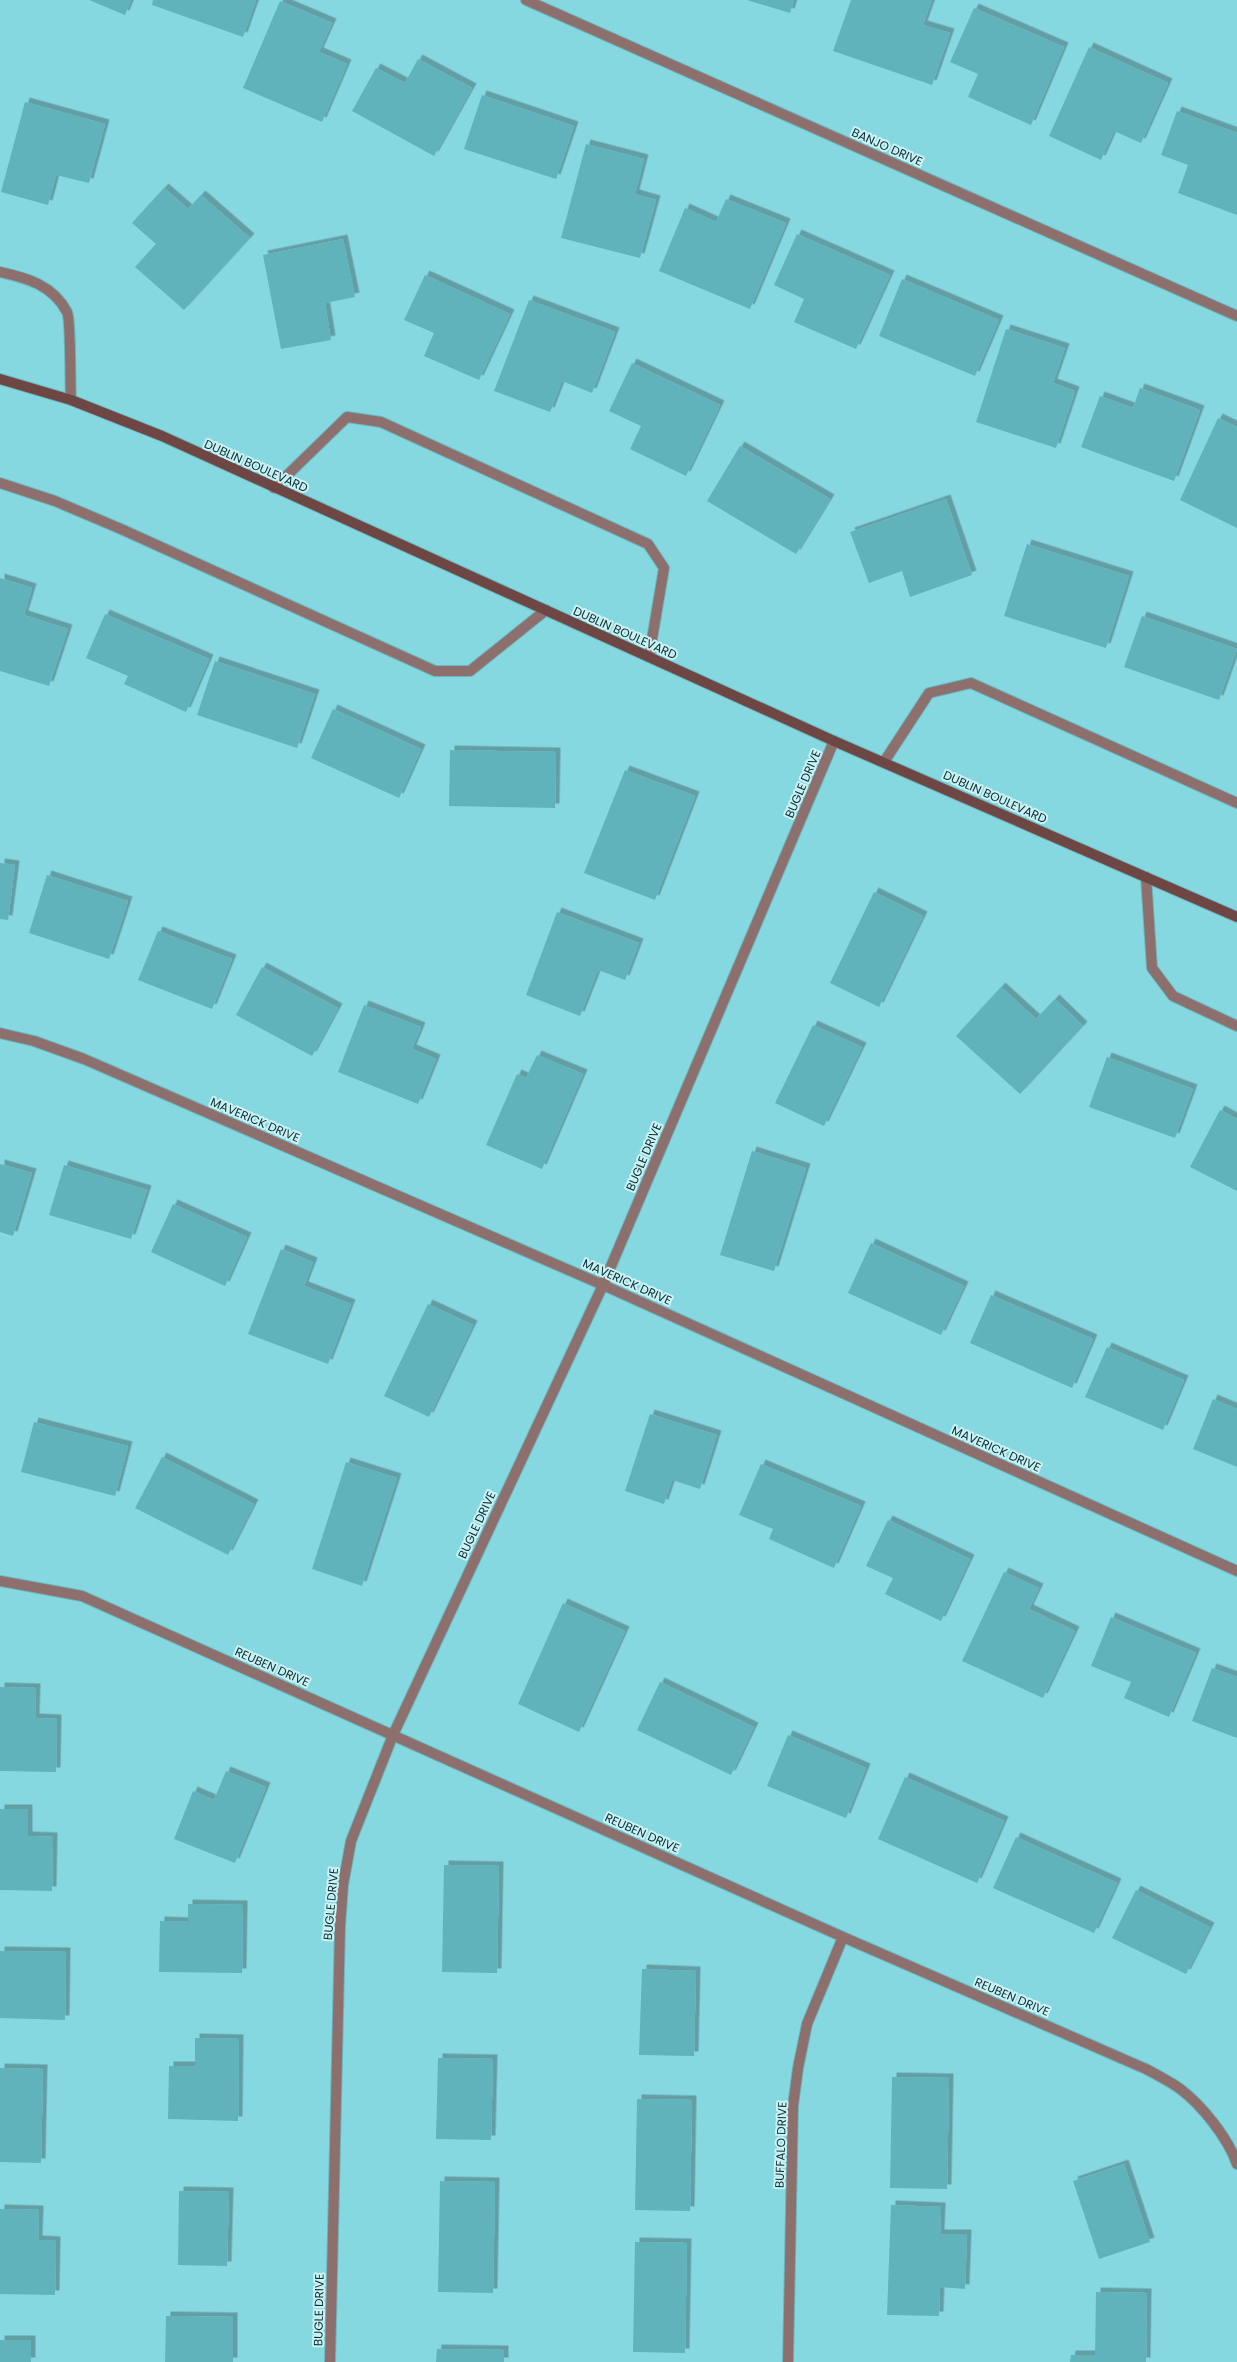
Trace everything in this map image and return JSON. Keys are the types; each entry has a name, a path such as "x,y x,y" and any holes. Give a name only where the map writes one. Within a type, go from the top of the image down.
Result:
{"main road":[{"name":"DUBLIN BOULEVARD","path":"0,379 70,400 162,436 834,741 1237,917"}],"street":[{"name":"BANJO DRIVE","path":"526,0 1237,316"},
{"path":"0,272 24,278 50,290 68,313 70,400"},
{"path":"274,488 347,416 381,422 390,426 648,544 664,568 649,657"},
{"path":"0,483 55,501 121,529 435,671 470,671 546,610"},
{"path":"884,762 929,693 971,683 1237,804"},
{"name":"BUGLE DRIVE","path":"330,2362 343,1885 351,1841 393,1735 604,1285 834,741"},
{"path":"1146,877 1152,968 1173,996 1237,1026"},
{"name":"MAVERICK DRIVE","path":"0,1033 34,1041 84,1060 604,1285 1237,1571"},
{"name":"REUBEN DRIVE","path":"0,1581 11,1581 82,1596 843,1937 1146,2069 1180,2089 1206,2115 1232,2148 1237,2164"},
{"name":"BUFFALO DRIVE","path":"788,2362 794,2106 798,2068 807,2024 843,1937"}],"building":[{"path":"89,0 131,0 125,15"},
{"path":"153,0 256,0 243,37 152,5"},
{"path":"747,0 794,0 790,13"},
{"path":"851,0 932,0 923,25 950,33 932,85 833,51"},
{"path":"280,1 332,23 319,52 347,64 322,122 243,88"},
{"path":"974,8 1064,47 1031,125 968,97 978,74 950,62"},
{"path":"1089,47 1168,83 1141,143 1114,131 1101,160 1049,136"},
{"path":"418,59 472,88 434,156 352,111 376,68 405,83"},
{"path":"482,95 574,126 556,179 464,149"},
{"path":"25,102 105,124 89,183 56,175 48,205 1,192"},
{"path":"1177,111 1237,133 1237,215 1178,193 1188,165 1161,155"},
{"path":"586,144 644,159 635,194 656,200 640,258 561,238"},
{"path":"164,188 188,209 201,195 250,238 184,310 135,267 156,244 132,223"},
{"path":"726,199 786,223 750,309 659,271 685,208 716,222"},
{"path":"797,234 890,275 856,349 794,322 804,299 774,285"},
{"path":"343,239 355,297 325,303 331,340 281,349 263,255"},
{"path":"425,275 510,314 479,380 424,356 434,333 404,320"},
{"path":"902,279 999,320 975,376 879,336"},
{"path":"529,300 615,332 592,393 562,381 550,412 494,391"},
{"path":"1006,329 1065,348 1053,383 1075,391 1056,448 976,422"},
{"path":"632,363 720,405 686,476 630,449 641,426 609,411"},
{"path":"1140,388 1200,410 1174,481 1081,447 1100,396 1133,408"},
{"path":"1218,418 1237,427 1237,528 1180,500"},
{"path":"740,446 830,499 796,554 707,501"},
{"path":"946,499 972,575 910,597 902,571 869,583 850,532"},
{"path":"1027,544 1129,576 1106,648 1004,616"},
{"path":"0,578 32,588 24,615 68,629 49,686 0,671"},
{"path":"105,614 209,659 186,712 124,684 128,676 86,658"},
{"path":"1142,616 1237,649 1219,700 1124,667"},
{"path":"215,661 315,694 297,748 197,715"},
{"path":"333,709 421,749 399,798 311,758"},
{"path":"450,750 556,752 555,808 449,806"},
{"path":"625,770 695,796 655,900 584,873"},
{"path":"0,863 15,865 8,920 0,919"},
{"path":"47,875 128,901 109,959 29,933"},
{"path":"874,892 923,916 879,1007 830,983"},
{"path":"557,912 639,943 625,980 598,970 580,1016 526,995"},
{"path":"158,931 232,959 212,1009 138,980"},
{"path":"262,967 338,1008 312,1056 236,1015"},
{"path":"1001,987 1036,1019 1055,999 1083,1026 1020,1094 956,1036"},
{"path":"364,1005 421,1027 412,1049 436,1059 418,1104 338,1072"},
{"path":"813,1025 862,1047 824,1126 775,1103"},
{"path":"537,1055 583,1074 542,1169 486,1145 517,1074 526,1078"},
{"path":"1107,1057 1193,1089 1175,1138 1089,1107"},
{"path":"1220,1110 1237,1119 1237,1191 1190,1167"},
{"path":"752,1151 806,1168 774,1271 720,1255"},
{"path":"0,1164 32,1173 13,1236 0,1232"},
{"path":"64,1165 147,1190 131,1239 49,1215"},
{"path":"173,1204 247,1237 225,1286 151,1252"},
{"path":"871,1243 964,1286 941,1335 848,1293"},
{"path":"281,1249 313,1262 304,1286 351,1304 328,1364 248,1334"},
{"path":"991,1295 1093,1339 1072,1388 970,1343"},
{"path":"428,1304 473,1325 429,1417 384,1396"},
{"path":"1107,1347 1184,1380 1163,1430 1085,1397"},
{"path":"1213,1399 1237,1409 1237,1467 1193,1449"},
{"path":"650,1414 717,1435 700,1489 672,1480 664,1504 625,1491"},
{"path":"34,1422 128,1446 115,1496 21,1472"},
{"path":"162,1457 254,1504 228,1555 135,1508"},
{"path":"346,1462 397,1478 362,1586 312,1569"},
{"path":"761,1464 861,1506 834,1568 769,1539 773,1529 739,1515"},
{"path":"888,1520 970,1559 941,1621 885,1594 893,1578 866,1566"},
{"path":"1004,1572 1039,1588 1029,1609 1075,1631 1043,1698 962,1661"},
{"path":"563,1603 625,1631 579,1732 518,1704"},
{"path":"1111,1617 1196,1653 1169,1717 1124,1698 1131,1682 1091,1666"},
{"path":"1212,1668 1237,1677 1237,1738 1192,1721"},
{"path":"660,1682 754,1727 731,1775 637,1730"},
{"path":"0,1687 36,1688 35,1718 57,1719 56,1772 0,1771"},
{"path":"788,1735 866,1768 846,1818 767,1786"},
{"path":"226,1771 266,1787 235,1863 174,1839 193,1791 214,1800"},
{"path":"905,1777 1004,1821 977,1883 878,1839"},
{"path":"0,1809 28,1809 28,1836 53,1837 52,1891 0,1890"},
{"path":"1016,1837 1117,1883 1094,1933 993,1888"},
{"path":"444,1865 499,1866 497,1973 442,1972"},
{"path":"1136,1890 1210,1927 1186,1974 1112,1938"},
{"path":"188,1904 243,1905 242,1973 159,1972 160,1921 188,1922"},
{"path":"0,1951 66,1952 65,2020 0,2018"},
{"path":"642,1969 696,1971 694,2056 639,2055"},
{"path":"195,2038 239,2039 238,2121 168,2119 169,2066 195,2066"},
{"path":"438,2058 493,2059 491,2140 436,2139"},
{"path":"0,2068 43,2069 41,2163 0,2162"},
{"path":"892,2077 949,2078 947,2189 890,2188"},
{"path":"637,2099 692,2100 690,2211 635,2210"},
{"path":"1124,2164 1150,2242 1099,2259 1073,2181"},
{"path":"440,2181 495,2182 493,2293 438,2292"},
{"path":"179,2191 229,2192 227,2266 178,2265"},
{"path":"891,2205 941,2207 940,2234 967,2234 965,2289 940,2287 939,2316 887,2315"},
{"path":"0,2209 39,2210 38,2240 56,2241 55,2295 0,2294"},
{"path":"635,2242 687,2243 685,2353 633,2352"},
{"path":"1096,2292 1147,2293 1146,2362 1070,2362 1071,2355 1095,2355"},
{"path":"166,2316 233,2317 233,2362 165,2362"},
{"path":"0,2340 31,2340 31,2362 0,2362"},
{"path":"437,2349 504,2350 504,2362 436,2362"}]}
